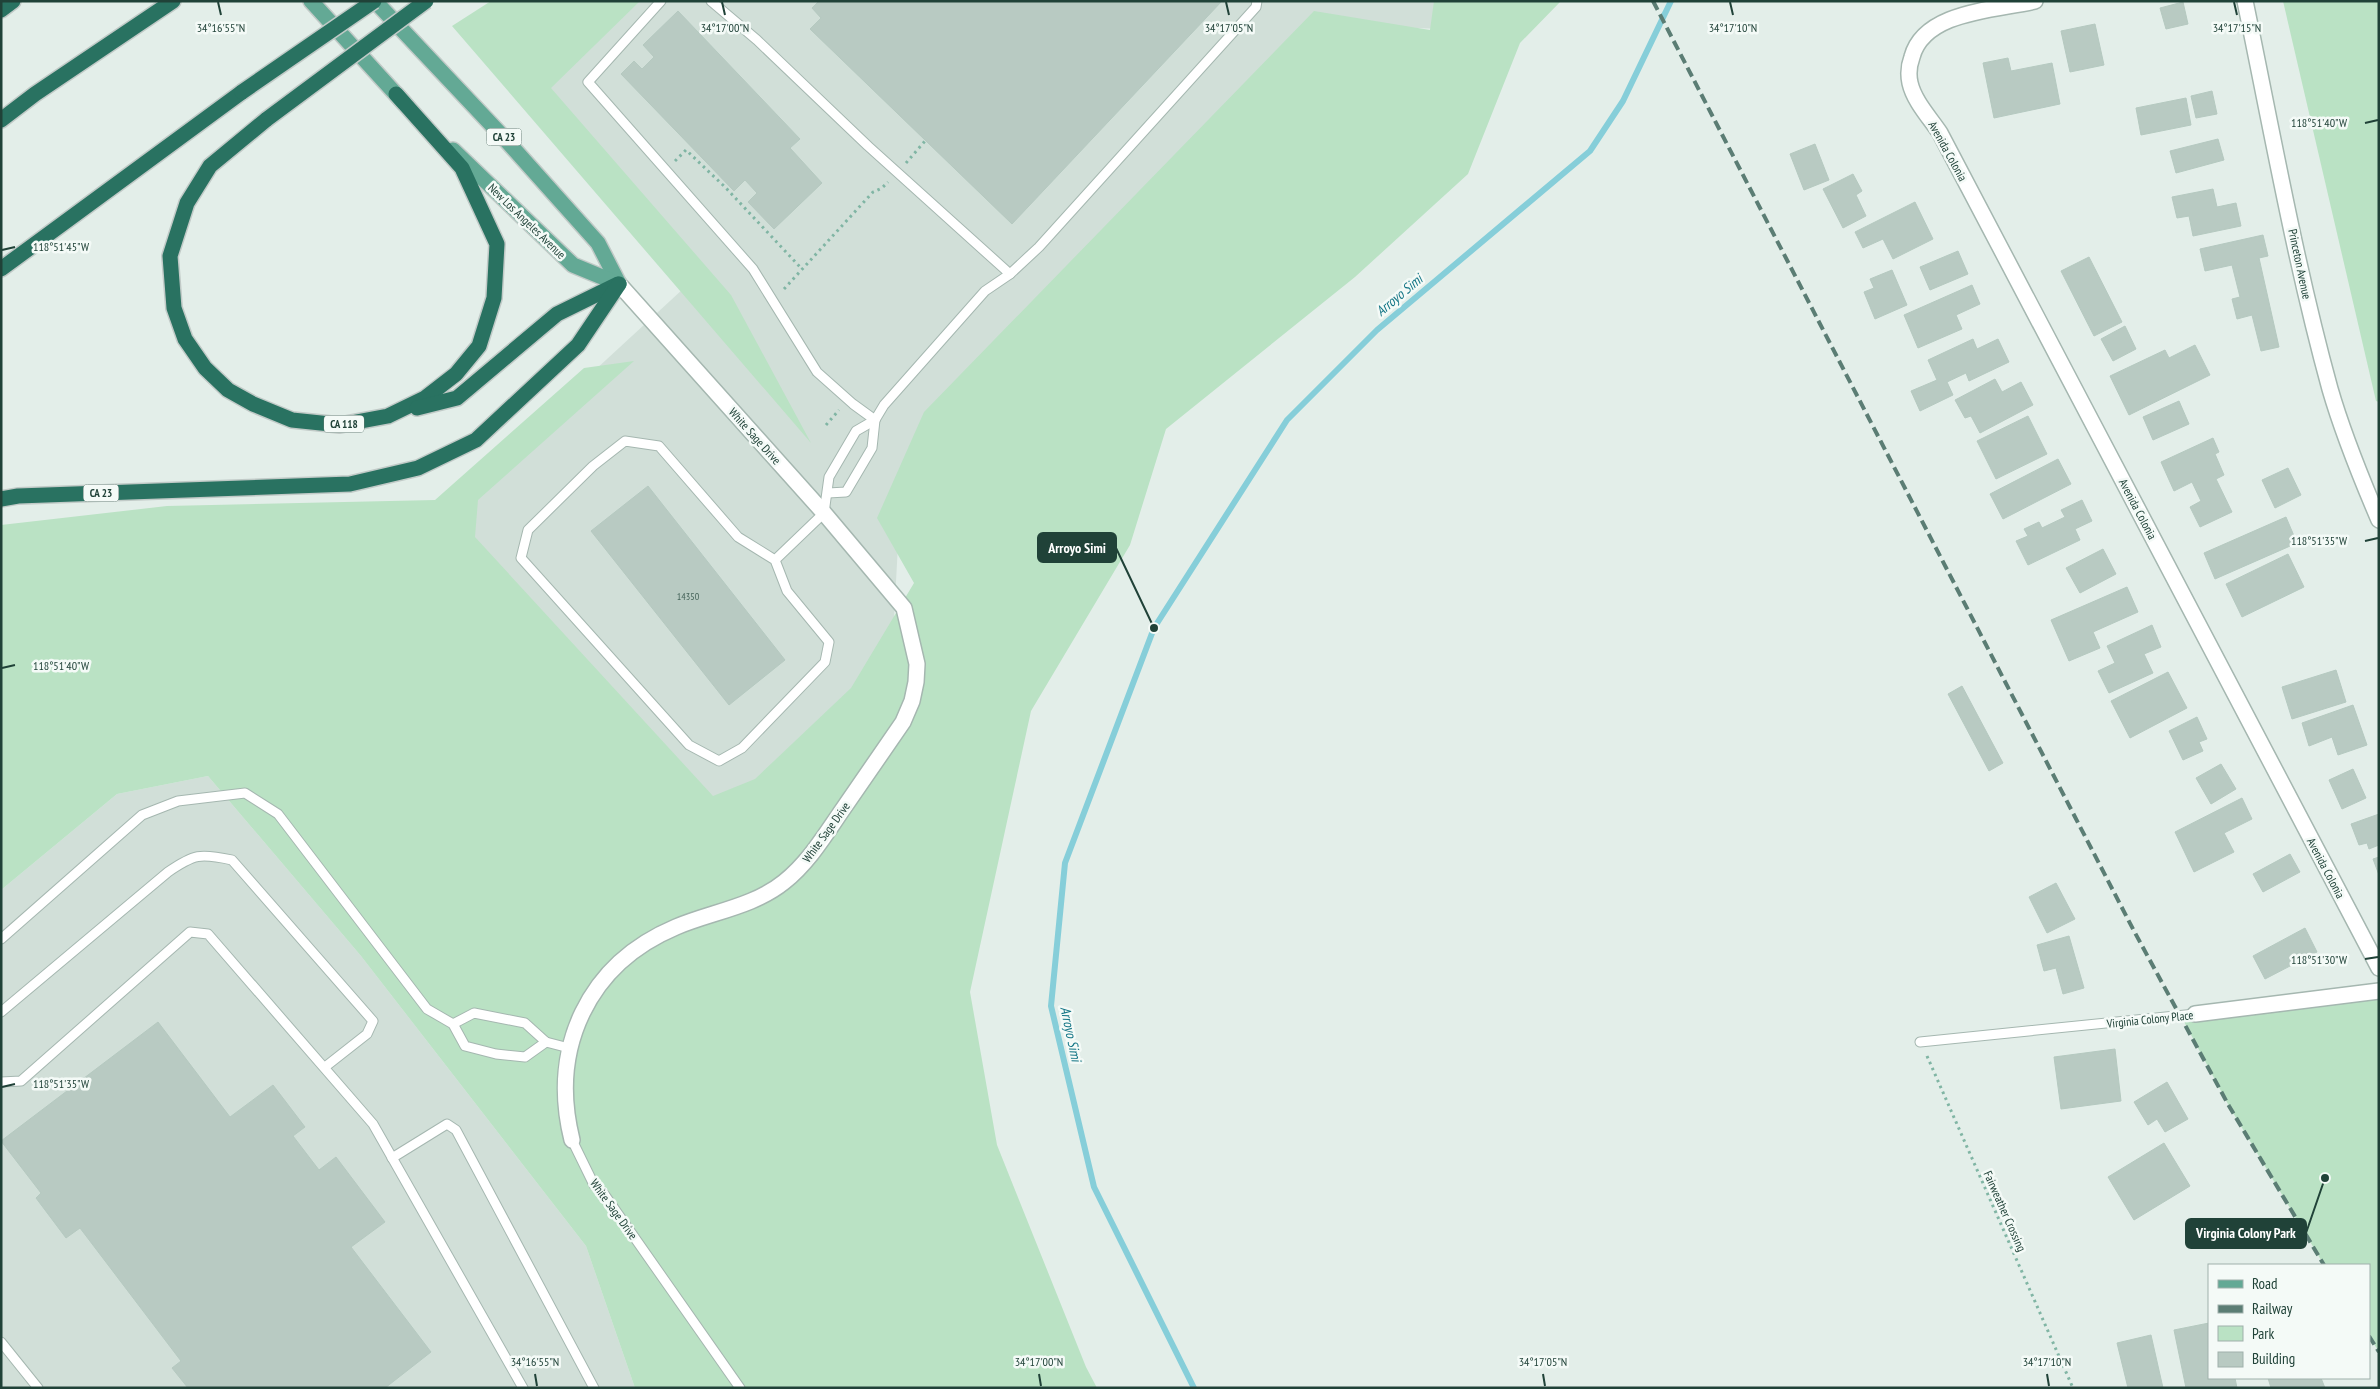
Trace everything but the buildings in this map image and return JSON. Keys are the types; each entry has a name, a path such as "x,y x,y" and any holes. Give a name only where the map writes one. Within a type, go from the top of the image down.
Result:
{"highway":[{"path":"1,10 13,1"},
{"path":"1,120 35,94 173,1"},
{"path":"1,269 242,92 375,1"},
{"name":"CA 118","path":"396,94 462,168 497,244 494,298 479,346 456,374 425,398 388,416 340,425 292,420 253,404 228,390 205,368 186,339 174,308 170,256 187,203 210,166 267,119 426,1"},
{"path":"388,416 457,398 557,314 619,284"},
{"name":"CA 23","path":"1,499 18,496 350,484 418,468 476,440 578,346 619,284"}],"main road":[{"name":"New Los Angeles Avenue","path":"311,1 396,94 573,264 619,284"},
{"name":"CA 23","path":"375,1 505,139 598,243 619,284"}],"street":[{"name":"Avenida Colonia","path":"2035,1 1948,19 1928,30 1914,49 1909,68 1910,84 1918,101 1940,133 2379,968"},
{"name":"Princeton Avenue","path":"2245,1 2304,286 2331,391 2362,480 2379,520"},
{"name":"White Sage Drive","path":"572,1140 564,1085 569,1048 575,1028 594,992 612,969 628,954 652,938 677,926 748,902 770,891 798,870 816,848 903,722 912,701 917,664 904,608 824,513 619,284"},
{"name":"Virginia Colony Place","path":"2195,1014 2379,991"}],"lane":[{"path":"661,1 588,82 754,269 817,372 875,420"},
{"path":"711,1 757,40 1010,274"},
{"path":"828,493 846,492 872,448 875,420 884,405 985,291 1010,274 1039,247 1256,8 1257,1"},
{"path":"775,560 824,513 830,477 856,431 875,420"},
{"path":"625,440 659,446 738,537 775,560 787,591 829,642 825,662 742,748 719,761 689,745 522,558 528,530 592,466 625,440"},
{"path":"1,939 142,816 178,801 245,793 278,814 427,1009 453,1024 465,1046 496,1054 525,1057 546,1042"},
{"path":"1,1012 168,872 189,857 210,855 232,860 373,1021 367,1034 325,1067"},
{"path":"1,1082 21,1081 190,932 208,934 373,1124 523,1388"},
{"path":"453,1024 474,1013 525,1024 546,1042 569,1048"},
{"name":"Virginia Colony Place","path":"1920,1042 2195,1014"},
{"path":"392,1158 447,1124 456,1130 594,1388"},
{"name":"White Sage Drive","path":"572,1140 594,1185 604,1194 740,1388"},
{"path":"1,1342 38,1388"}],"path":[{"path":"788,296 783,288 873,192 882,188 898,172 925,141"},
{"path":"666,170 686,150 725,187 801,268"},
{"path":"826,425 849,400"},
{"name":"Fairweather Crossing","path":"1920,1042 2073,1388"}],"shaded area":[{"path":"609,1 1443,1 1441,29 1325,24 900,508 892,655 721,812 440,513 696,277 523,73"},
{"path":"208,776 361,956 586,1246 635,1388 1,1388 1,890 117,794"}],"green space":[{"path":"491,1 640,1 551,88 731,295 811,443 452,26"},
{"path":"1434,1 1561,1 1520,43 1468,174 1355,277 1166,429 1130,545 1031,711 970,992 997,1145 1086,1367 1097,1388 635,1388 586,1246 361,956 208,776 117,794 1,890 1,525 167,506 435,500 584,368 634,361 478,500 475,537 713,796 755,779 851,688 914,583 877,518 924,412 1314,11 1430,30"},
{"path":"2283,1 2379,1 2379,402 2376,401"},
{"path":"2379,991 2379,1352 2370,1338 2370,1264 2323,1264 2229,1106 2181,1016"}],"waterway":[{"name":"Arroyo Simi","path":"1194,1388 1094,1187 1051,1006 1065,863 1154,628 1287,420 1377,330 1590,151 1623,101 1671,1"}],"railway":[{"path":"1653,1 2134,931 2229,1106 2323,1264"},
{"path":"2370,1338 2379,1352"}],"place":[{"name":"Arroyo Simi","path":"1154,628"},
{"name":"Virginia Colony Park","path":"2325,1178"}]}
